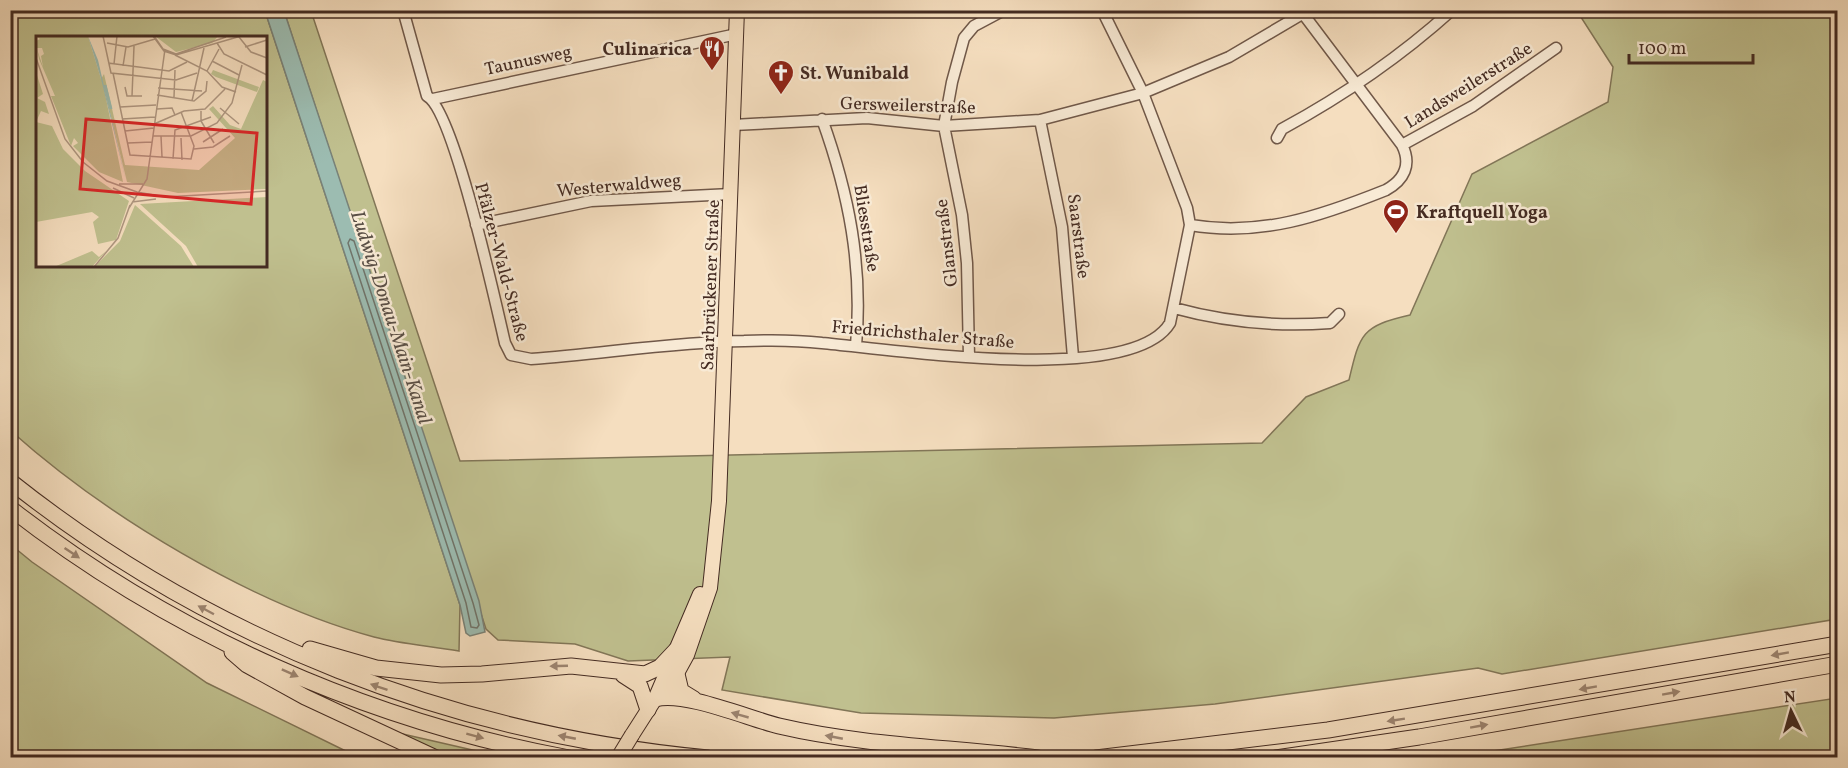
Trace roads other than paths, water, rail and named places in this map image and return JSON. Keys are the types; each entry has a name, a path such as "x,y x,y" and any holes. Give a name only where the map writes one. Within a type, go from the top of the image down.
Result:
{"highway":[{"path":"10,481 129,566 187,600 258,637 362,681 454,710 585,740 708,758"},
{"path":"10,508 113,579 219,639 293,674 387,710 474,736 569,758"},
{"path":"258,637 291,641 343,661 404,673 482,674 571,666 617,673 652,672 676,650"},
{"path":"219,639 247,666 256,671 335,712 436,758"},
{"path":"1096,758 1339,729 1838,644"},
{"path":"1276,758 1419,736 1838,664"},
{"path":"617,673 640,686 652,705 673,696 778,726 870,743 1038,758"},
{"path":"677,674 681,691 702,703"}],"main road":[{"name":"Saarbrückener Straße","path":"652,705 670,686 677,674 703,614 719,512 737,10"},
{"name":"Saarbrückener Straße","path":"652,705 713,561"},
{"path":"618,758 652,705"}],"street":[{"name":"Pfälzer-Wald-Straße","path":"403,10 427,96 433,99 455,154 476,225 505,343 511,355 531,359 666,345 725,342"},
{"path":"944,126 952,82 964,38 974,26 1004,10"},
{"name":"Friedrichsthaler Straße","path":"725,342 789,341 969,357 1073,357 1115,354 1141,347 1164,332 1174,308 1190,225 1182,190 1143,93 1102,10"},
{"path":"1277,138 1282,129 1321,108 1423,36 1452,10"},
{"path":"1305,12 1402,145"},
{"name":"Gersweilerstraße","path":"733,125 867,118 944,126 1040,120 1143,93 1229,57 1305,12"},
{"name":"Taunusweg","path":"433,99 737,34"},
{"name":"Landsweilerstraße","path":"1190,225 1248,229 1297,222 1326,214 1397,184 1406,170 1405,152 1402,145 1473,106 1556,48"},
{"name":"Bliesstraße","path":"822,119 840,169 851,217 859,306 856,346"},
{"name":"Saarstraße","path":"1040,120 1062,227 1073,357"},
{"name":"Glanstraße","path":"944,126 963,227 969,296 969,357"},
{"name":"Westerwaldweg","path":"476,225 591,201 731,194"},
{"path":"1174,308 1234,321 1307,325 1329,323 1340,314"}],"water":[{"path":"265,11 284,11 479,601 485,632 470,636 466,633 460,605"}],"place":[{"name":"Culinarica","path":"712,72"},
{"name":"St. Wunibald","path":"781,96"},
{"name":"Kraftquell Yoga","path":"1396,235"}],"water label":[{"name":"Ludwig-Donau-Main-Kanal","path":"392,317"}]}
